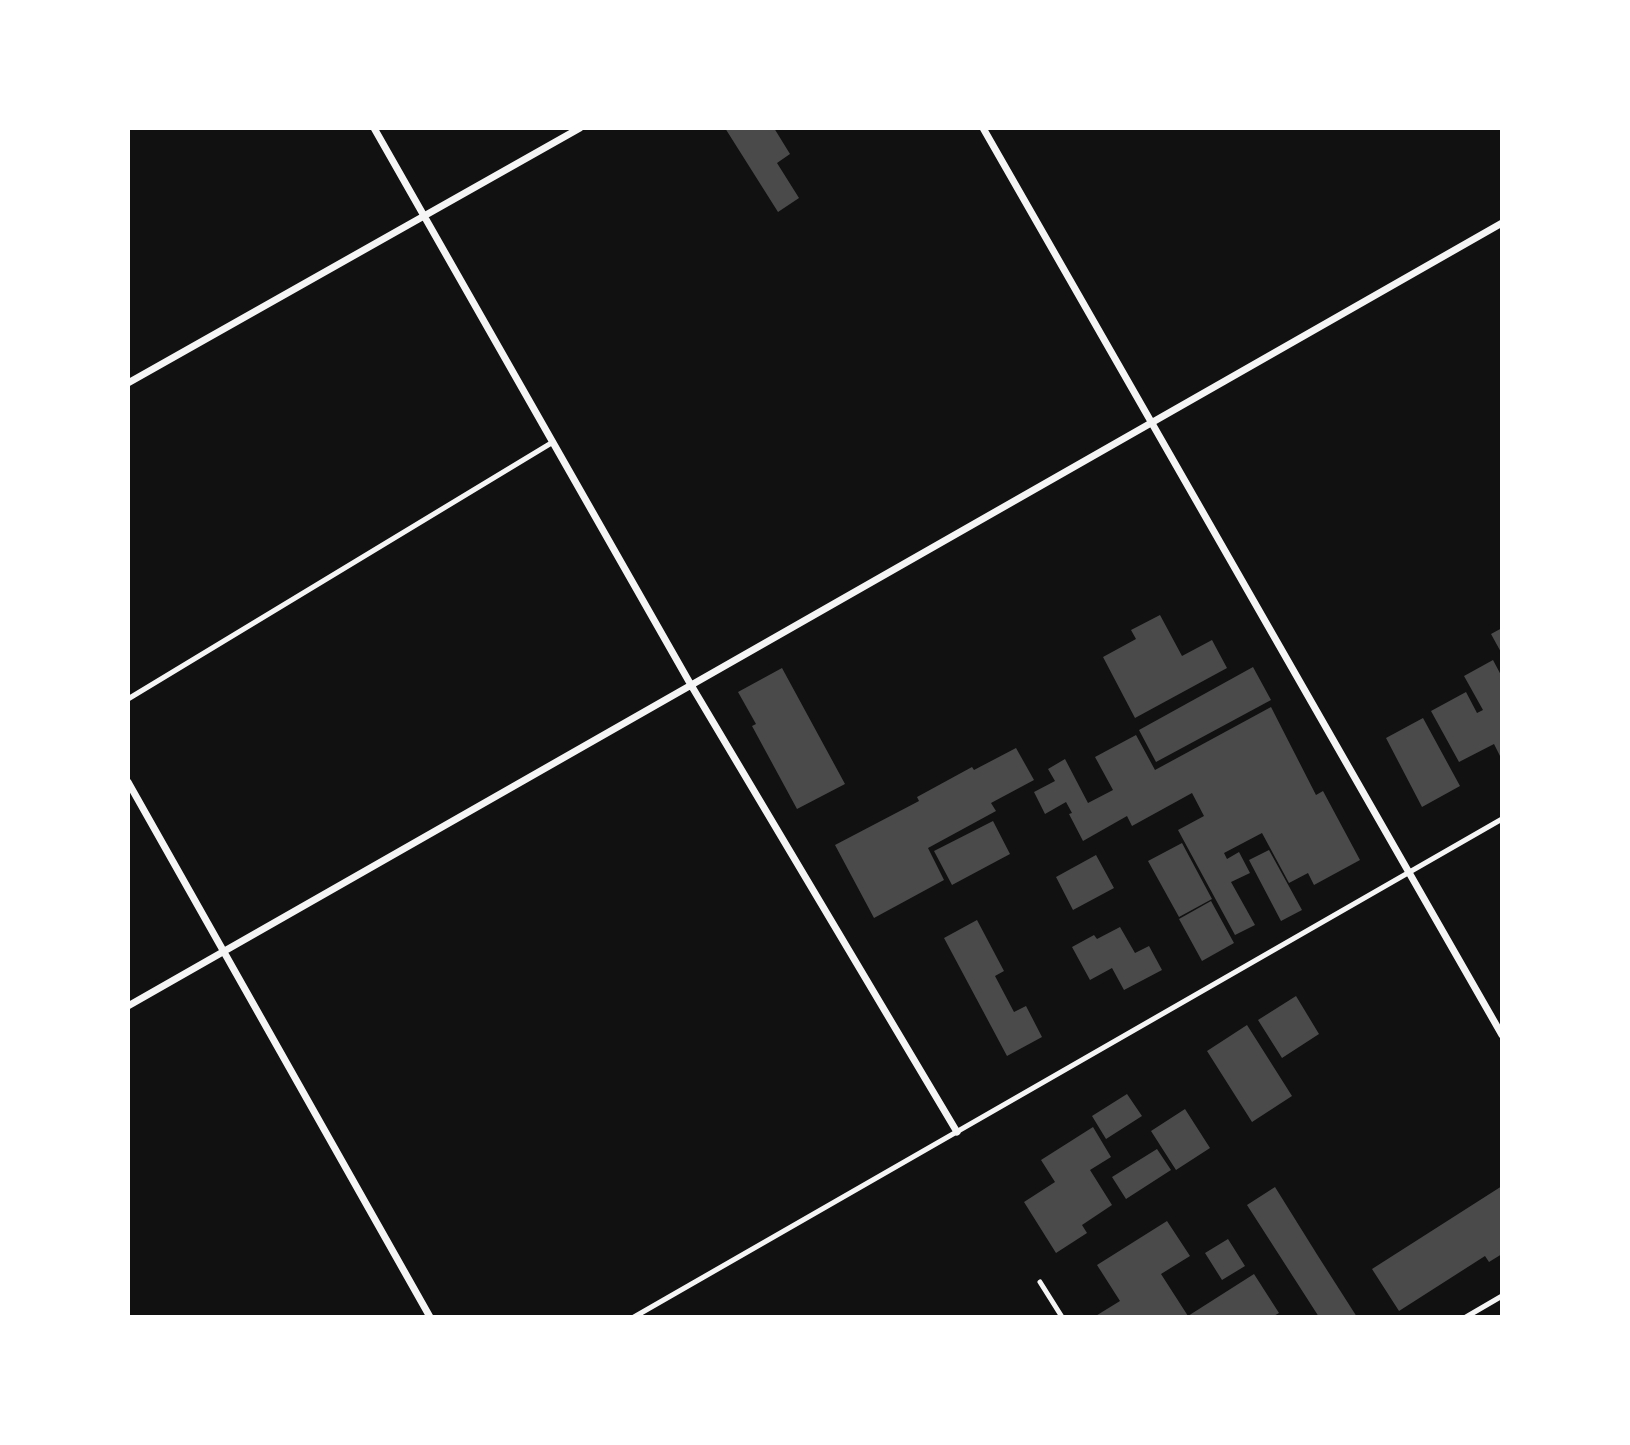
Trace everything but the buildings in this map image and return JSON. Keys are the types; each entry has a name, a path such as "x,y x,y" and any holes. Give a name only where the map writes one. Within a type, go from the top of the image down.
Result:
{"street":[{"path":"374,128 691,685 957,1132"},
{"path":"128,383 580,128"},
{"path":"983,128 1502,1035"},
{"path":"128,1006 1502,223"},
{"path":"128,782 430,1317"}],"lane":[{"path":"128,699 553,442"},
{"path":"634,1317 1502,819"},
{"path":"1040,1282 1062,1317"},
{"path":"1466,1317 1502,1296"}]}
